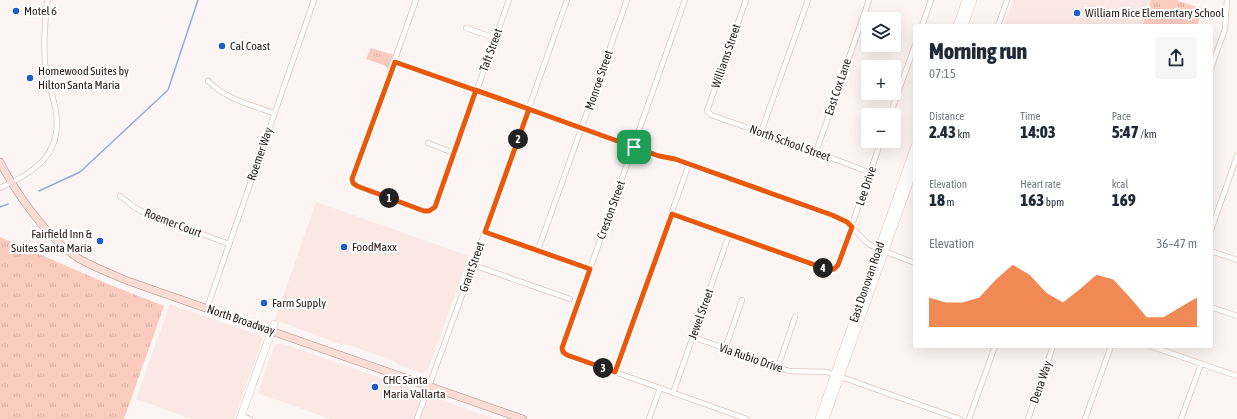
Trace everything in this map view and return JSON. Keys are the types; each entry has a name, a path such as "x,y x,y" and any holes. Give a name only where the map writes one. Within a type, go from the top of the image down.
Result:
{"main road":[{"path":"961,24 966,0"},
{"path":"962,24 973,0"},
{"name":"East Donovan Road","path":"882,251 913,152"},
{"name":"North Broadway","path":"0,162 11,183 46,228 79,258 128,281 207,308 273,328 428,386 523,419"},
{"name":"East Donovan Road","path":"819,419 837,376 882,251 913,171"},
{"path":"241,417 273,328"},
{"name":"East Donovan Road","path":"826,419 837,376"}],"street":[{"path":"0,188 27,174 44,160 50,152 57,132 56,110 46,73 44,51 48,0"},
{"name":"Roemer Way","path":"207,308 314,0"},
{"path":"416,0 395,62 659,156 675,159 832,215 847,222 867,243 882,251 913,262"},
{"name":"Taft Street","path":"395,62 352,179 353,183 357,186 424,211 429,211 435,207 508,0"},
{"name":"Grant Street","path":"417,419 567,0"},
{"name":"Monroe Street","path":"538,250 627,0"},
{"name":"Creston Street","path":"615,372 567,355 563,352 562,346 686,0"},
{"name":"Williams Street","path":"708,112 707,110 746,0"},
{"path":"761,132 808,0"},
{"name":"East Cox Lane","path":"816,152 869,0"},
{"path":"923,24 931,0"},
{"path":"999,24 1007,0"},
{"path":"1213,62 1225,29 1227,0"},
{"path":"466,28 495,38"},
{"path":"892,108 913,51"},
{"path":"208,81 214,87 234,99 274,113"},
{"name":"North School Street","path":"708,112 711,115 866,171 869,176"},
{"path":"428,143 454,153"},
{"name":"Lee Drive","path":"672,214 829,270 834,269 838,265 879,148"},
{"path":"1213,224 1237,156"},
{"path":"689,164 615,372 746,419"},
{"name":"Roemer Court","path":"120,196 143,212 229,244"},
{"path":"485,232 590,269"},
{"name":"Jewel Street","path":"672,393 729,235"},
{"path":"1213,252 1237,260"},
{"path":"473,265 570,299"},
{"path":"725,349 742,300"},
{"path":"1213,308 1237,316"},
{"path":"778,367 795,317"},
{"name":"Via Rubio Drive","path":"692,337 789,371 827,372 960,419"},
{"path":"969,419 994,348"},
{"name":"Dena Way","path":"1028,419 1052,348"},
{"path":"1085,419 1110,348"},
{"path":"1156,348 1237,376"},
{"path":"1181,419 1201,364"},
{"path":"649,419 660,388"},
{"path":"241,417 250,419"}],"shaded area":[{"name":"William Rice Elementary School","path":"1013,0 1150,0 1142,24 1005,24"},
{"path":"316,202 469,256 428,369 422,373 399,365 391,360 346,344 343,345 275,320"},
{"path":"170,304 259,335 262,339 234,419 192,419 136,399"},
{"path":"281,343 494,419 330,419 258,393 275,345"}],"green space":[{"path":"1151,0 1176,0 1203,9 1198,24 1143,24"},
{"path":"371,48 393,54 388,70 386,66 366,59"},
{"path":"0,237 108,284 164,306 124,419 0,419"}],"waterway":[{"path":"39,191 80,172 168,90 198,0"},
{"path":"0,207 8,204"}],"place":[{"name":"Motel 6","path":"16,11"},
{"name":"William Rice Elementary School","path":"1077,13"},
{"name":"Cal Coast","path":"222,46"},
{"name":"Homewood Suites by Hilton Santa Maria","path":"30,78"},
{"name":"Fairfield Inn & Suites Santa Maria","path":"100,241"},
{"name":"FoodMaxx","path":"344,247"},
{"name":"Farm Supply","path":"264,303"},
{"name":"CHC Santa Maria Vallarta","path":"375,387"}],"route":[{"path":"634,147 529,109 476,90 435,207 432,210 424,211 354,185 352,179 395,62 476,90 529,109 485,232 590,269 562,348 564,354 615,372 672,214 829,270 834,269 838,265 852,227 847,222 832,215 675,159 659,156 634,147"}]}
